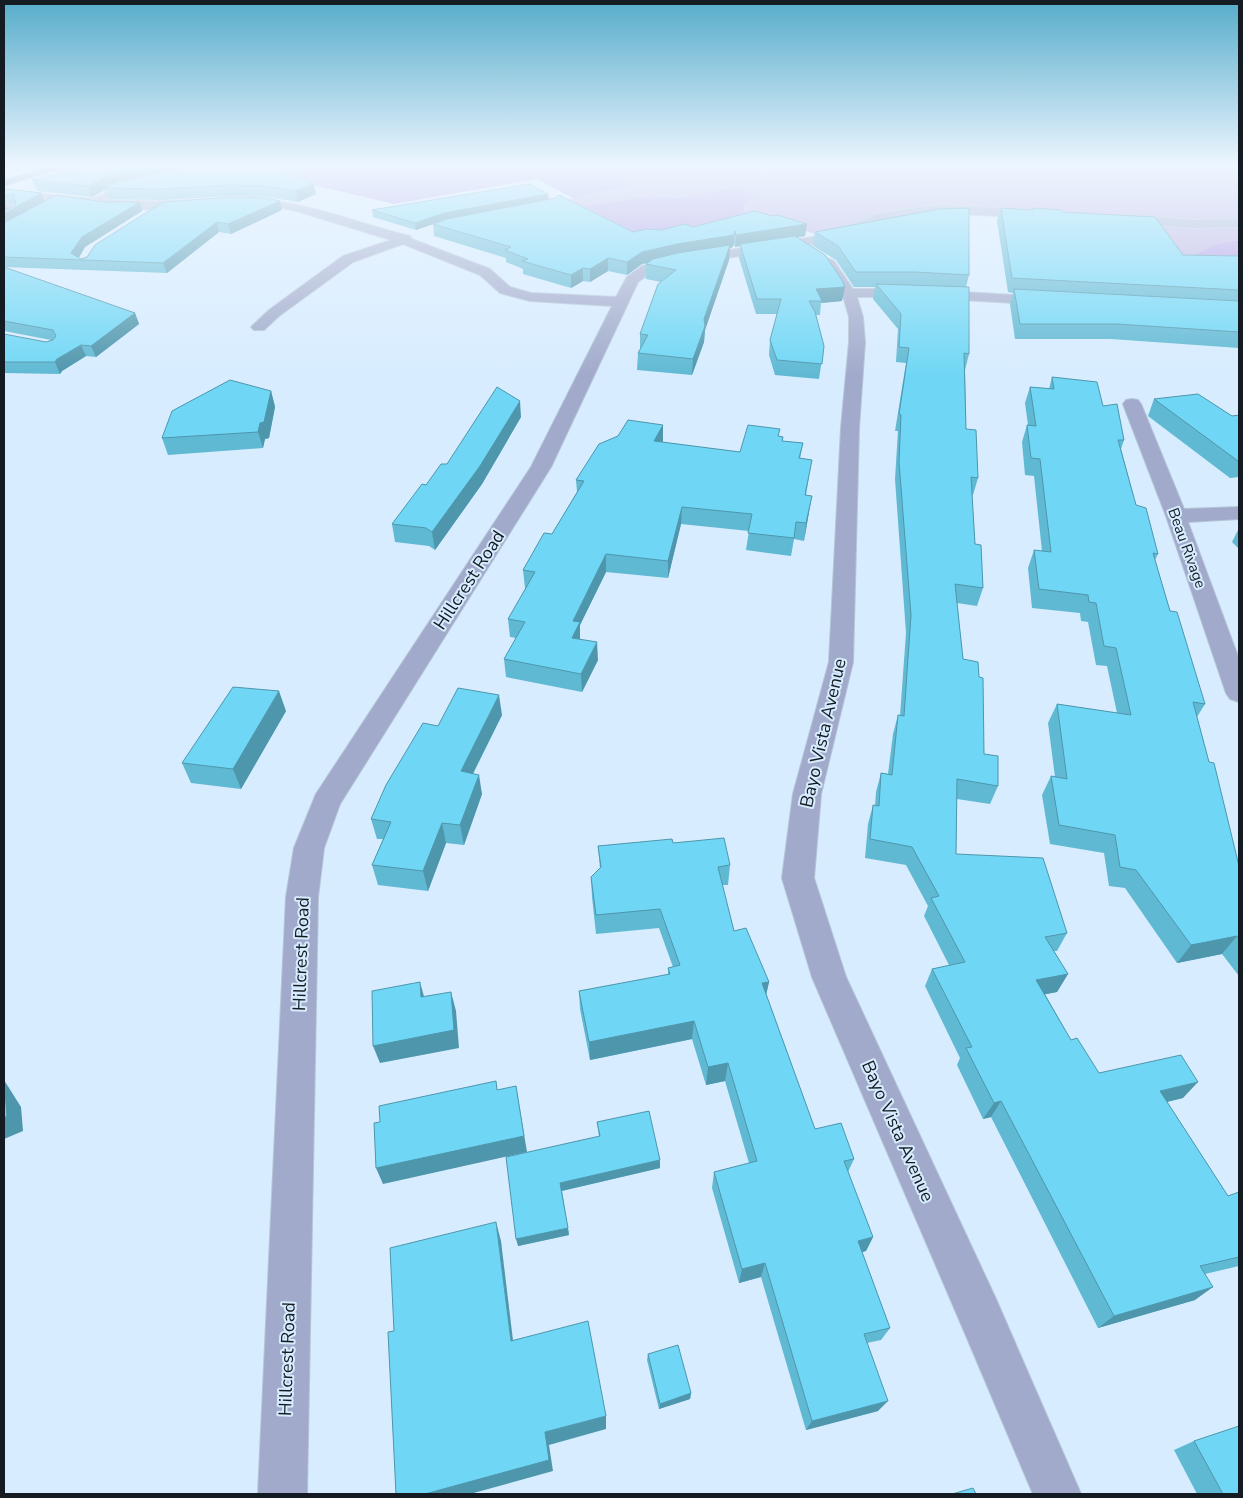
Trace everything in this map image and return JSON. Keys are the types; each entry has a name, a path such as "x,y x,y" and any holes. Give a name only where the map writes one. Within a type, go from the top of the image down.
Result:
{"street":[{"path":"390,236 485,272 505,290 530,297 620,302"},
{"path":"259,327 348,259 415,236"},
{"name":"Hillcrest Road","path":"283,1494 302,897 309,848 326,802 541,467 632,280 647,269 677,262 798,244 833,236"},
{"name":"Bayo Vista Avenue","path":"798,244 829,264 849,293 856,317 857,342 850,428 841,662 806,794 798,878 829,977 980,1315 1057,1494"},
{"path":"849,293 912,293 1061,301"},
{"name":"Beau Rivage","path":"1132,404 1176,516 1239,693"},
{"path":"1176,516 1239,513"}],"shaded area":[{"path":"821,236 839,236 828,238"},
{"path":"1111,236 1239,236 1239,240 1218,243 1178,274 1171,247"},
{"path":"1239,240 1239,269 1183,261 1219,243"}],"building":[{"path":"4,236 84,236 71,253 81,259 87,257 95,245 109,236 199,236 163,263 4,257"},
{"path":"473,236 728,236 642,252 627,262 608,258 590,269 583,268 571,275 522,261 528,259 505,250 511,247"},
{"path":"795,236 825,255 845,287 816,289 822,301 809,301 815,312 824,346 822,364 777,360 770,340 781,299 757,299 740,244"},
{"path":"821,236 969,236 969,275 915,272 856,272 838,246"},
{"path":"1005,236 1169,236 1183,255 1239,256 1239,290 1012,278"},
{"path":"730,245 704,319 705,326 693,359 638,353 648,335 640,334 658,284 676,270 646,264 653,259 678,253"},
{"path":"4,267 135,313 91,346 81,345 55,362 4,362 4,334 46,342 53,340 56,336 53,330 4,321"},
{"path":"876,284 969,287 969,354 964,353 966,429 976,430 978,478 971,477 975,544 981,545 983,588 955,584 963,659 978,662 979,677 983,678 984,754 998,756 998,786 957,779 956,854 1043,858 1067,933 1045,937 1068,974 1036,980 1071,1040 1077,1038 1099,1073 1181,1055 1198,1082 1160,1091 1228,1196 1239,1192 1239,1257 1200,1266 1213,1287 1114,1316 1001,1101 994,1103 966,1048 972,1047 932,969 965,962 931,898 939,896 912,847 870,839 873,805 879,806 881,773 892,775 898,715 904,716 911,615 899,462 901,415 899,414 909,348 899,347 901,314"},
{"path":"1014,289 1239,301 1239,332 1117,324 1020,324"},
{"path":"1052,377 1097,382 1103,406 1117,404 1124,440 1118,440 1136,505 1146,508 1158,554 1153,553 1170,611 1177,612 1205,704 1193,702 1209,762 1214,763 1239,866 1239,939 1237,936 1191,945 1136,870 1120,867 1115,835 1059,825 1051,776 1067,779 1057,704 1131,715 1116,648 1104,646 1096,603 1089,602 1088,595 1039,589 1034,550 1051,552 1040,459 1031,458 1027,425 1036,426 1030,387 1054,389"},
{"path":"230,380 271,391 264,422 260,423 258,432 162,438 172,411"},
{"path":"497,387 520,401 480,466 432,532 426,528 392,524 422,484 426,485 441,464 447,464"},
{"path":"1198,394 1232,416 1239,415 1239,461 1154,399"},
{"path":"628,420 663,425 654,441 740,452 748,425 780,429 778,436 783,437 782,441 803,443 799,458 812,460 805,495 812,496 806,523 796,522 794,538 748,533 752,514 682,507 668,561 606,554 573,621 580,622 572,638 597,642 581,674 504,659 525,622 508,619 535,572 523,570 544,533 552,534 584,481 576,480 599,444 618,436"},
{"path":"233,687 279,691 233,769 182,763"},
{"path":"458,688 499,695 461,771 479,775 460,825 442,823 423,871 372,865 391,822 371,819 386,785 423,723 438,726"},
{"path":"724,838 730,865 718,867 734,931 746,928 769,982 762,983 815,1129 841,1123 854,1159 844,1161 873,1237 858,1241 890,1328 864,1334 888,1401 812,1421 765,1263 742,1269 714,1172 757,1161 728,1063 708,1067 694,1021 589,1042 579,991 670,974 668,968 680,965 660,909 596,915 591,877 601,867 598,846 672,839 673,843"},
{"path":"420,982 421,997 451,992 454,1030 373,1046 372,991"},
{"path":"496,1081 497,1090 516,1086 524,1136 376,1168 374,1123 380,1122 379,1106"},
{"path":"4,1089 7,1116 4,1118"},
{"path":"649,1111 660,1160 560,1183 568,1228 516,1239 506,1157 600,1136 597,1122"},
{"path":"496,1222 511,1341 588,1321 606,1416 545,1432 549,1460 425,1494 396,1494 388,1332 394,1331 390,1248"},
{"path":"678,1345 691,1393 660,1404 648,1354"},
{"path":"1239,1426 1239,1494 1223,1494 1194,1441"},
{"path":"973,1488 976,1494 952,1494"}]}
